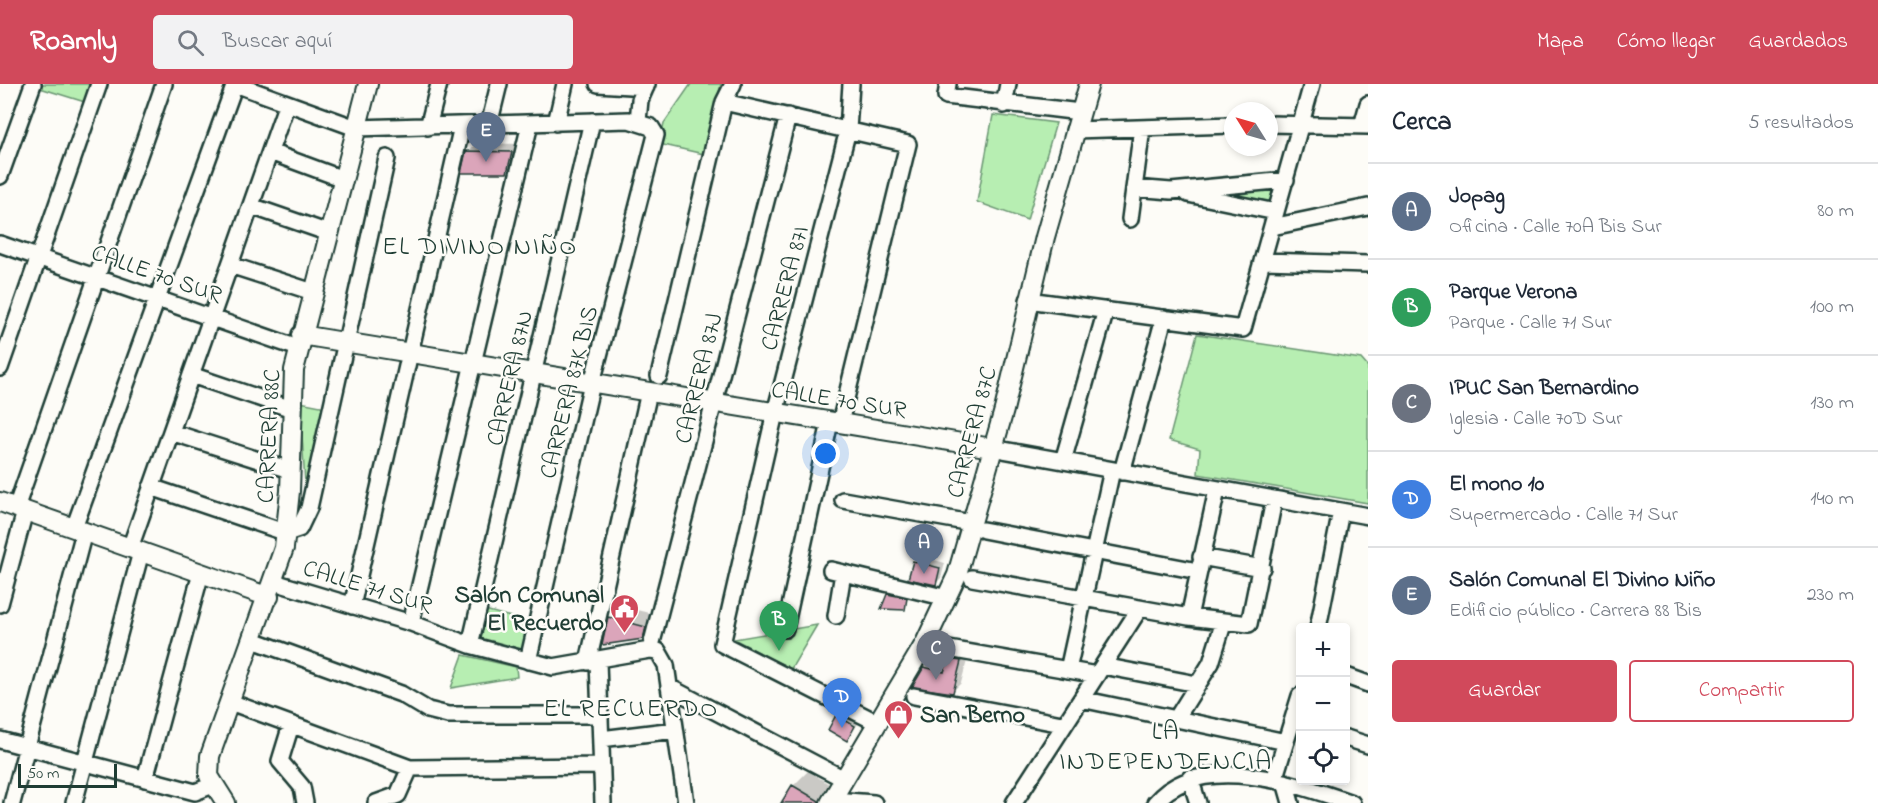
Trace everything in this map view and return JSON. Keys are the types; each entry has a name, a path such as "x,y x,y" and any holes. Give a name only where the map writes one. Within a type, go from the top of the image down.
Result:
{"street":[{"path":"0,176 33,84"},
{"path":"0,368 99,84"},
{"path":"0,604 14,507 164,84"},
{"path":"12,803 79,530 157,299 235,84 356,128 638,120 640,100 647,85 598,84"},
{"name":"CARRERA 88C","path":"213,785 209,776 210,756 271,590 287,533 292,409 300,341 368,84"},
{"path":"428,127 439,84"},
{"path":"489,125 499,84"},
{"path":"556,123 565,84"},
{"path":"603,803 600,715 593,661 654,384 724,102 733,84"},
{"name":"CARRERA 87I","path":"851,84 848,130 775,412 722,644 876,722"},
{"path":"1004,105 1008,84"},
{"name":"CARRERA 87C","path":"831,801 876,722 925,644 977,526 992,448 1028,300 1074,130 1089,84"},
{"path":"1028,300 1243,329 1312,84"},
{"path":"947,90 1004,105 1080,112"},
{"path":"724,102 908,144 835,423 785,628"},
{"path":"74,803 151,487 287,103"},
{"path":"1278,124 1365,126 1368,104"},
{"name":"CARRERA 87J","path":"654,650 788,116"},
{"name":"CARRERA 87K BIS","path":"528,661 592,382 656,135 651,127 638,120"},
{"name":"CARRERA 87N","path":"470,645 592,121"},
{"path":"411,623 530,124"},
{"path":"1074,130 1224,125"},
{"path":"352,606 462,126"},
{"path":"1130,219 1142,128"},
{"path":"270,152 343,179"},
{"path":"151,487 287,533 299,529 309,508 387,158"},
{"path":"1171,191 1286,180"},
{"path":"1134,188 1171,191 1276,212"},
{"path":"251,206 328,233"},
{"path":"1272,227 1366,207"},
{"name":"CALLE 70 SUR","path":"0,244 211,318 300,341 346,342 592,382 654,384 716,403 992,448 1368,516"},
{"path":"1262,261 1368,264"},
{"path":"230,265 313,292"},
{"path":"1063,461 1106,310"},
{"path":"1068,670 1094,551 1164,318"},
{"path":"191,375 292,409"},
{"path":"171,432 290,470"},
{"path":"1189,617 1217,490"},
{"path":"843,500 1094,551 1200,564 1262,568"},
{"path":"972,578 1189,617 1249,624 1274,500"},
{"name":"CALLE 71 SUR","path":"14,507 201,573 352,606 411,623 470,645 553,667 654,650"},
{"path":"1319,623 1341,511"},
{"path":"836,616 837,571 947,598"},
{"path":"145,779 201,573"},
{"path":"1014,803 1062,724 1081,699 1140,608"},
{"path":"1176,718 1218,646 1224,621"},
{"path":"253,640 401,694 428,710 448,715 600,715"},
{"path":"949,649 1068,670 1100,670 1197,684"},
{"path":"654,650 666,665 686,803"},
{"path":"1349,677 1368,684"},
{"path":"669,687 844,779"},
{"path":"914,696 1062,724"},
{"path":"1081,699 1286,741"},
{"path":"230,702 410,768 600,766"},
{"path":"291,724 280,761 302,787 305,803"},
{"path":"1291,803 1280,781 1286,741 1296,724"},
{"path":"601,739 675,730"},
{"path":"1350,739 1368,745"},
{"path":"0,740 195,792 213,785 226,803"},
{"path":"376,803 398,795 410,768"},
{"path":"1155,803 1175,784 1190,778 1224,776 1280,781 1352,803"},
{"path":"1190,778 1198,803"},
{"path":"831,801 874,803"}],"green space":[{"path":"42,84 94,84 88,103 40,88"},
{"path":"691,84 721,84 704,154 659,144 664,123"},
{"path":"993,115 1056,123 1027,220 977,202"},
{"path":"1278,184 1271,203 1186,192"},
{"path":"1197,334 1361,359 1368,367 1368,503 1198,474 1200,449 1169,440"},
{"path":"300,402 326,407 306,501"},
{"path":"485,610 529,622 522,653 478,642"},
{"path":"817,625 791,669 734,639"},
{"path":"463,655 516,667 517,677 451,688"}],"building":[{"path":"466,151 512,152 507,173 461,173"},
{"path":"913,561 940,568 936,585 908,579"},
{"path":"887,594 907,598 905,610 881,609"},
{"name":"Salón Comunal El Recuerdo","path":"608,617 646,627 643,639 602,645"},
{"path":"948,659 961,661 953,693 912,687 924,667 944,672"},
{"path":"836,715 855,726 847,741 828,730"},
{"path":"792,785 819,801 819,803 781,803"}],"place":[{"name":"Salón Comunal El Divino Niño","path":"486,162"},
{"name":"Jopag","path":"924,574"},
{"name":"Salón Comunal El Recuerdo","path":"625,634"},
{"name":"Parque Verona","path":"779,651"},
{"name":"IPUC San Bernardino","path":"936,680"},
{"name":"El mono 10","path":"842,728"},
{"name":"San Berno","path":"899,740"}],"district":[{"name":"EL DIVINO NIÑO","path":"480,245"},
{"name":"EL RECUERDO","path":"631,707"},
{"name":"LA INDEPENDENCIA","path":"1166,745"}]}
